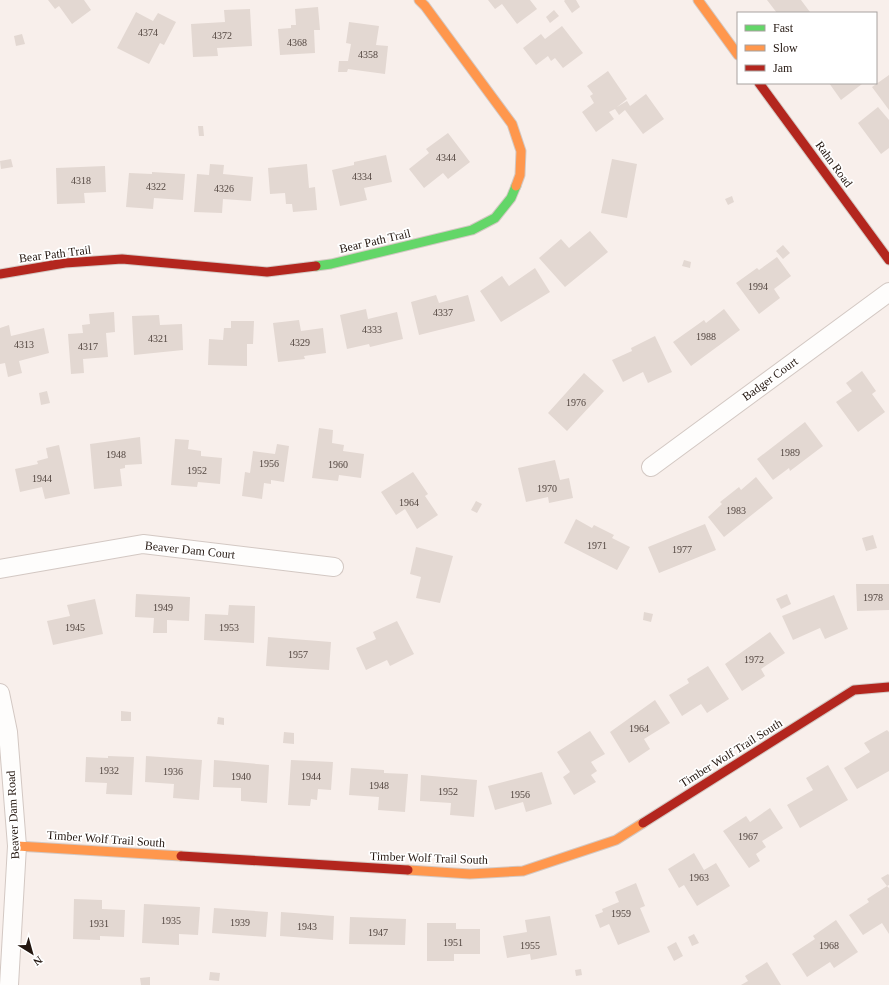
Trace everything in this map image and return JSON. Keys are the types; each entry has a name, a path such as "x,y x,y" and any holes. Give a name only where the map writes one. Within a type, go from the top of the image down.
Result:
{"street":[{"name":"Bear Path Trail","path":"0,274 65,262 122,259 267,272 331,264 472,230 495,218 511,198 520,175 521,151 512,124 419,0"},
{"path":"698,0 737,54"},
{"name":"Rahn Road","path":"760,84 889,260"},
{"name":"Badger Court","path":"651,467 889,292"},
{"name":"Beaver Dam Court","path":"0,569 143,544 334,567"},
{"name":"Timber Wolf Trail South","path":"16,846 470,874 523,871 616,840 854,690 889,687"},
{"name":"Beaver Dam Road","path":"0,693 8,732 16,846 9,985"}],"building":[{"path":"48,0 84,0 91,10 72,24 59,6 55,9"},
{"path":"488,0 530,0 537,9 517,24 502,4 495,9"},
{"path":"576,0 580,7 572,13 564,1"},
{"path":"767,0 801,0 810,12 776,12"},
{"path":"318,7 320,30 314,30 315,53 280,55 278,29 291,28 291,25 296,25 295,9"},
{"path":"250,9 252,46 217,48 218,56 193,57 191,24 225,22 224,10"},
{"path":"554,10 559,16 550,23 546,17"},
{"path":"136,12 153,21 158,13 176,22 164,45 160,43 149,64 117,48"},
{"path":"349,22 379,26 376,45 388,46 385,74 348,69 347,72 338,72 339,61 348,61 351,44 346,43"},
{"path":"562,26 583,53 563,68 555,58 551,61 548,56 536,65 523,48 541,34 545,39"},
{"path":"22,34 25,44 16,46 14,36"},
{"path":"608,71 627,99 617,107 627,101 630,106 646,94 664,119 643,134 625,110 619,115 615,109 609,112 614,119 596,132 582,112 594,103 590,96 593,94 587,86"},
{"path":"889,75 889,110 872,87"},
{"path":"830,84 862,84 841,100"},
{"path":"878,107 889,120 889,148 881,154 858,123"},
{"path":"198,126 203,126 204,136 199,136"},
{"path":"448,133 470,162 448,179 443,173 424,188 409,169 429,153 426,149"},
{"path":"386,155 392,182 364,188 367,200 340,206 332,170 354,165 354,162"},
{"path":"11,159 13,167 1,169 0,161"},
{"path":"612,159 637,164 627,218 601,213"},
{"path":"210,164 224,165 223,174 253,177 251,201 223,199 222,213 194,212 197,174 209,175"},
{"path":"307,164 309,188 315,187 317,210 293,212 292,204 286,204 285,193 270,194 268,168"},
{"path":"105,166 106,192 84,193 85,203 57,204 56,168"},
{"path":"152,172 185,174 183,200 154,198 153,209 126,207 129,173 152,174"},
{"path":"732,196 734,202 728,205 725,199"},
{"path":"590,231 608,252 565,287 539,258 561,239 569,248"},
{"path":"783,245 790,253 783,259 776,251"},
{"path":"777,257 791,276 774,289 780,298 759,314 736,283 757,268 759,270"},
{"path":"684,260 691,262 690,268 682,266"},
{"path":"535,268 550,292 501,322 480,291 502,276 509,286"},
{"path":"436,295 439,303 468,295 475,321 419,335 411,302"},
{"path":"366,309 368,319 397,312 403,339 370,347 369,344 347,349 340,315"},
{"path":"724,309 740,330 691,366 673,342 704,320 706,323"},
{"path":"114,312 115,332 106,333 108,357 83,359 84,373 71,374 68,334 83,333 82,325 90,324 89,314"},
{"path":"159,315 160,325 182,324 183,350 134,355 132,316"},
{"path":"299,320 301,331 323,328 326,353 304,356 305,359 278,362 273,323"},
{"path":"231,321 254,321 253,344 247,344 247,366 208,365 209,339 223,340 224,328 231,328"},
{"path":"9,325 11,336 44,328 49,353 19,361 22,373 8,377 5,363 0,364 0,328"},
{"path":"655,336 672,372 648,383 643,372 623,382 612,360 632,351 631,348"},
{"path":"862,371 876,391 872,394 885,412 858,432 836,402 852,391 846,383"},
{"path":"584,373 604,391 567,431 548,413"},
{"path":"47,391 50,403 41,405 39,393"},
{"path":"805,422 823,446 790,471 789,468 773,480 757,459"},
{"path":"319,428 333,430 332,443 344,445 343,451 364,454 361,478 339,475 338,481 312,478"},
{"path":"140,437 142,464 125,465 125,468 120,469 122,486 94,489 90,444"},
{"path":"175,439 189,440 188,449 201,451 201,456 222,458 220,484 198,482 197,487 171,485"},
{"path":"277,444 289,446 284,482 271,480 271,484 264,483 262,499 242,496 245,472 250,473 253,451 275,454"},
{"path":"59,445 70,494 45,499 42,487 20,492 15,469 38,464 37,461 48,458 46,448"},
{"path":"555,460 560,480 569,478 573,498 549,503 548,497 526,502 518,468"},
{"path":"413,472 428,494 425,496 438,515 417,529 405,509 396,515 381,492"},
{"path":"756,477 773,498 724,537 708,517 722,504 720,502 739,487 741,490"},
{"path":"476,501 482,504 477,513 471,510"},
{"path":"576,519 592,528 594,525 614,535 612,538 630,547 617,570 564,543"},
{"path":"705,524 716,550 659,573 648,547"},
{"path":"873,535 877,548 866,551 862,538"},
{"path":"416,547 453,556 440,603 416,598 421,577 410,574"},
{"path":"856,584 889,584 889,610 857,611"},
{"path":"136,594 190,597 189,621 167,620 167,633 153,633 154,618 135,617"},
{"path":"787,594 791,604 781,609 776,599"},
{"path":"834,595 848,629 825,639 820,628 793,640 782,616"},
{"path":"95,599 103,634 53,645 47,621 70,616 67,605"},
{"path":"229,605 255,606 254,643 204,640 205,614 228,615"},
{"path":"644,612 653,614 651,622 643,620"},
{"path":"397,621 414,654 390,666 387,660 366,670 356,648 376,639 373,632"},
{"path":"770,632 785,653 761,669 765,676 742,691 725,664"},
{"path":"268,637 331,642 329,670 266,666"},
{"path":"708,666 729,699 707,713 701,704 682,716 669,695 689,683 687,679"},
{"path":"655,700 670,723 644,739 650,749 629,763 610,732"},
{"path":"121,711 131,712 131,721 121,721"},
{"path":"218,717 224,718 224,725 217,724"},
{"path":"887,730 889,732 889,771 857,789 844,768 870,752 864,743"},
{"path":"590,731 605,754 591,762 597,771 591,775 596,782 574,795 563,777 570,772 557,752"},
{"path":"284,732 294,733 294,744 283,743"},
{"path":"108,756 134,757 132,795 106,794 107,783 85,782 86,757 108,758"},
{"path":"146,756 202,760 199,800 173,798 174,784 145,782"},
{"path":"214,760 269,765 267,803 241,801 241,788 213,787"},
{"path":"291,760 333,762 331,790 318,789 317,800 311,799 310,806 288,805"},
{"path":"828,765 848,800 800,828 787,805 813,790 806,778"},
{"path":"351,768 384,770 384,773 408,774 405,812 378,810 379,797 349,795"},
{"path":"542,772 552,804 526,812 523,802 495,810 488,786"},
{"path":"421,775 477,780 474,817 450,815 451,803 420,801"},
{"path":"770,808 783,828 762,841 766,847 756,854 760,861 749,868 723,831 746,816 750,822"},
{"path":"694,853 704,870 716,863 730,886 697,906 684,885 679,888 668,869"},
{"path":"888,874 889,885 887,886 881,878"},
{"path":"636,883 645,906 640,908 650,932 618,945 609,924 600,928 595,915 603,912 602,909 619,902 615,892"},
{"path":"887,886 889,888 889,934 882,923 863,935 849,915 869,902 867,899"},
{"path":"74,899 102,900 102,909 125,910 124,937 100,936 100,940 73,939"},
{"path":"144,904 200,907 198,935 179,934 179,945 142,943"},
{"path":"214,908 268,912 266,937 212,933"},
{"path":"281,912 334,916 333,940 280,936"},
{"path":"550,916 557,955 531,960 530,954 507,958 503,936 527,932 525,920"},
{"path":"350,917 406,919 405,945 349,944"},
{"path":"836,920 858,952 834,968 830,962 807,977 792,954 815,939 813,936"},
{"path":"427,923 456,923 456,929 480,929 480,954 454,954 454,961 427,961"},
{"path":"694,934 699,943 692,946 688,937"},
{"path":"676,942 683,956 674,961 667,947"},
{"path":"767,962 781,985 741,985 748,981 745,976"},
{"path":"581,969 582,975 576,976 575,970"},
{"path":"210,972 220,973 219,981 209,980"},
{"path":"150,977 150,985 141,985 140,978"}],"traffic: fast":[{"path":"316,266 331,264 472,230 495,218 511,198 516,186"}],"traffic: slow":[{"path":"419,0 512,124 521,151 520,175 516,186"},
{"path":"698,0 737,54"},
{"path":"408,870 470,874 523,871 616,840 643,823"},
{"path":"17,846 181,856"}],"traffic: jam":[{"path":"760,84 889,260"},
{"path":"0,274 65,263 122,259 267,272 316,266"},
{"path":"643,823 854,690 889,687"},
{"path":"181,856 408,870"}]}
